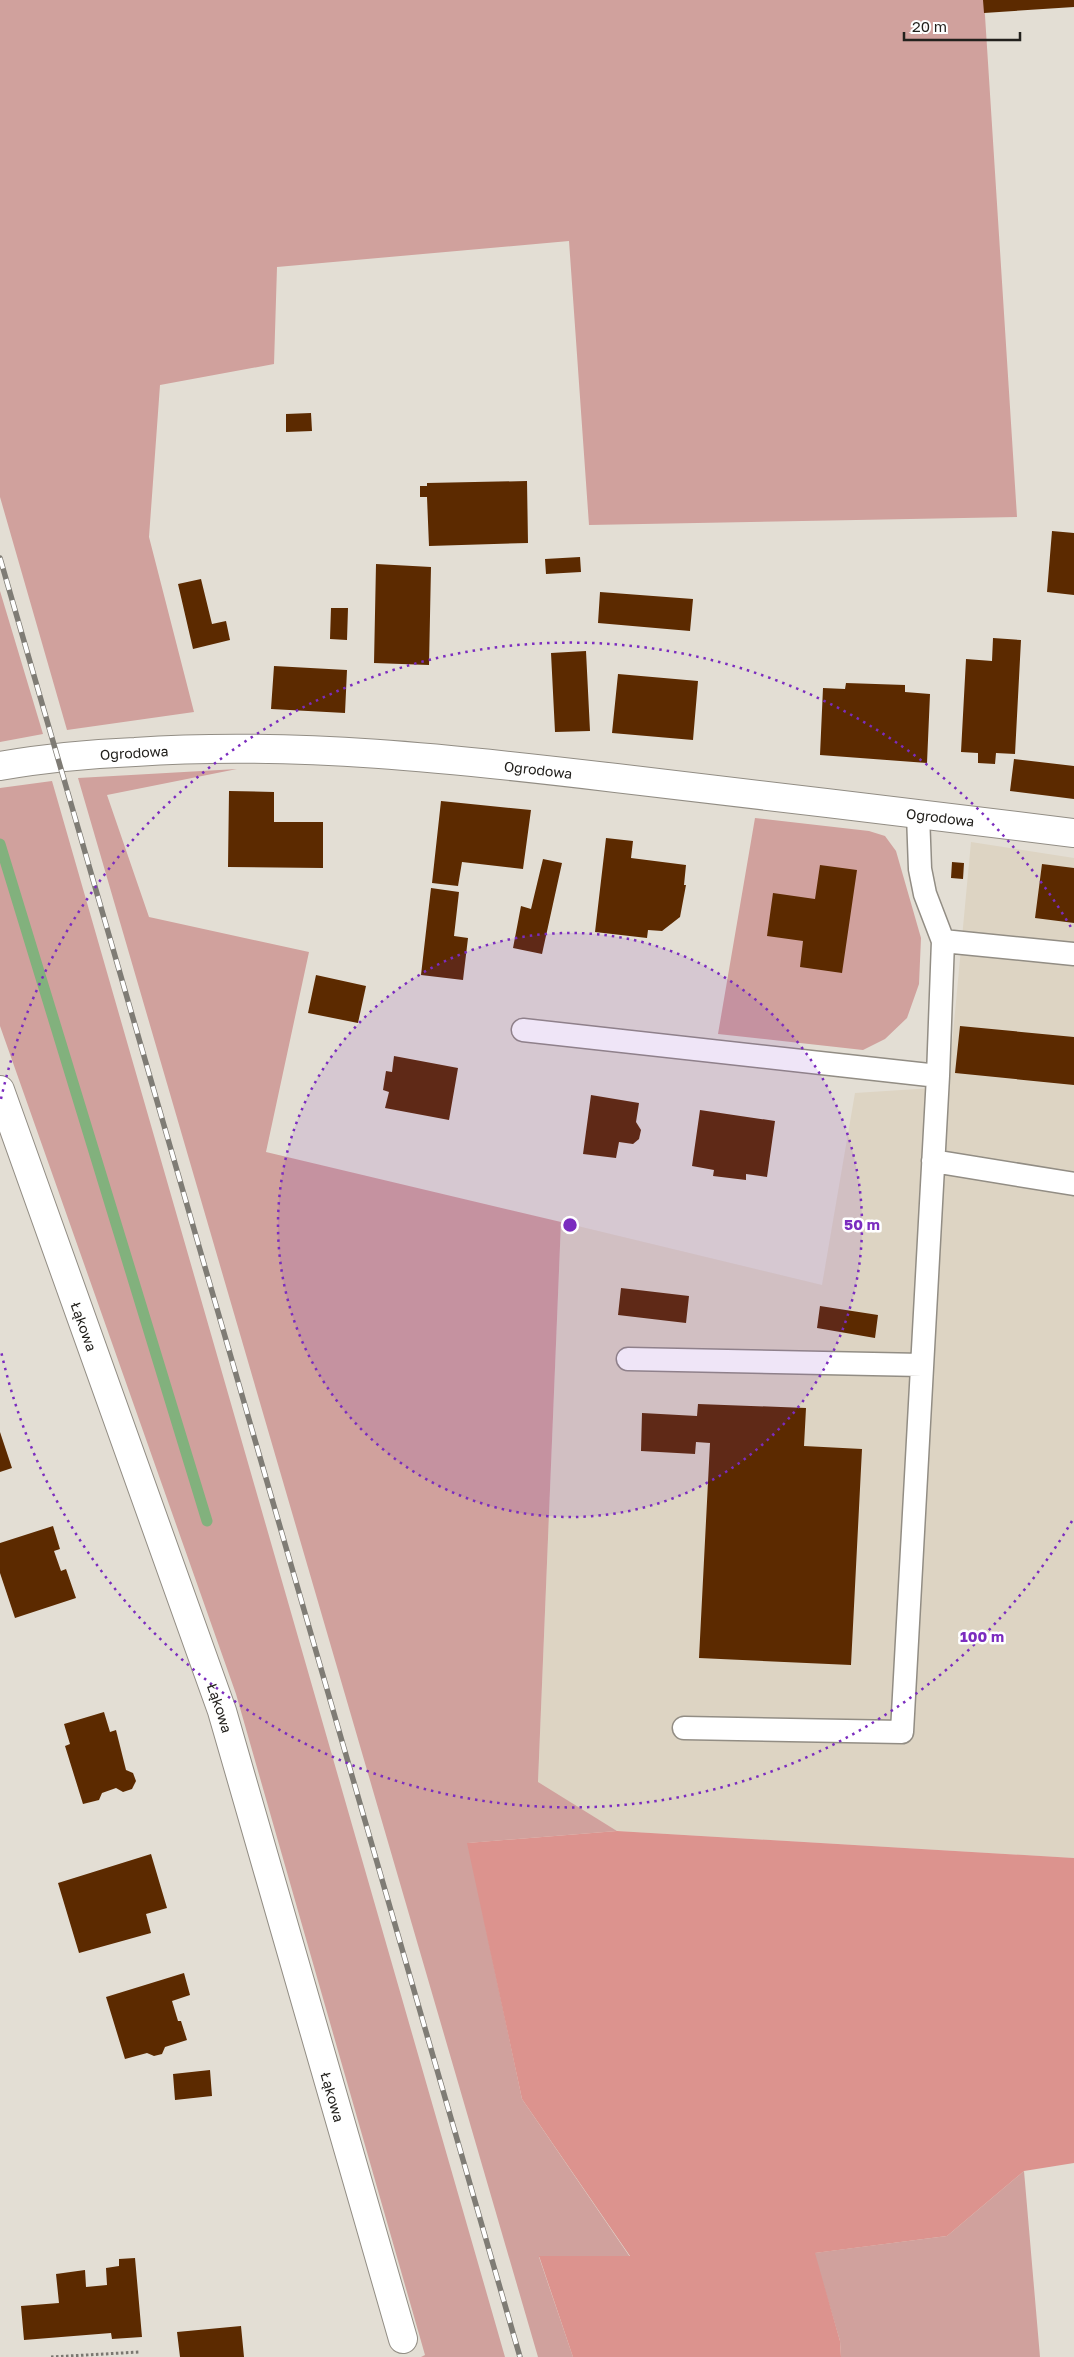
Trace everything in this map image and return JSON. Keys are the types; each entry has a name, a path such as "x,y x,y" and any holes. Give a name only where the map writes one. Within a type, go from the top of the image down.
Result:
{"street":[{"name":"Ogrodowa","path":"0,766 74,756 167,750 324,749 480,761 1074,834"},
{"name":"Łąkowa","path":"0,1090 222,1711 403,2339"}],"lane":[{"path":"684,1728 902,1732 938,1076 943,941 925,894 920,869 918,814"},
{"path":"943,941 1074,954"},
{"path":"523,1030 938,1076"},
{"path":"933,1161 1074,1184"},
{"path":"628,1358 922,1365"}],"path":[{"path":"51,2357 139,2352"}],"shaded area":[{"path":"0,0 984,0 1017,517 589,525 569,241 277,267 274,364 160,385 149,537 194,712 67,730 0,497"},
{"path":"0,591 43,734 0,742"},
{"path":"237,769 107,795 149,917 309,952 266,1152 561,1222 538,1782 617,1831 468,1843 522,2099 630,2257 539,2257 573,2357 538,2357 78,778"},
{"path":"52,781 505,2357 421,2357 425,2355 236,1694 0,1026 0,788"},
{"path":"755,818 869,831 885,836 896,851 921,938 919,984 907,1018 885,1039 863,1050 718,1034"},
{"path":"971,842 1074,858 1074,1858 617,1831 538,1783 561,1222 822,1285 855,1093 948,1087"},
{"path":"617,1831 1074,1858 1074,2163 1024,2171 947,2236 815,2253 840,2341 841,2357 573,2357 539,2256 630,2256 522,2099 467,1843"},
{"path":"1024,2171 1040,2357 841,2357 840,2341 814,2253 947,2236"}],"building":[{"path":"983,0 1074,0 1074,7 984,13"},
{"path":"311,413 312,431 286,432 286,414"},
{"path":"527,481 528,543 429,546 427,497 420,497 420,486 427,486 427,483"},
{"path":"1052,531 1074,533 1074,595 1047,592"},
{"path":"580,557 581,572 546,574 545,559"},
{"path":"376,564 431,567 429,665 374,663"},
{"path":"201,579 212,624 226,621 230,640 193,649 178,584"},
{"path":"600,592 693,599 690,631 598,623"},
{"path":"331,608 348,608 347,640 330,639"},
{"path":"993,638 1021,640 1015,754 996,753 995,764 978,763 978,753 961,752 966,659 992,661"},
{"path":"586,651 590,731 555,732 551,653"},
{"path":"274,666 347,670 345,713 271,709"},
{"path":"618,674 698,681 693,740 612,733"},
{"path":"846,683 905,685 905,692 930,694 927,763 820,755 823,688 845,689"},
{"path":"1014,759 1074,766 1074,799 1010,791"},
{"path":"229,791 274,792 274,822 323,822 323,868 228,867"},
{"path":"441,801 531,810 523,869 462,862 458,886 432,883"},
{"path":"606,838 633,841 631,858 686,865 684,885 686,885 680,917 662,931 648,930 647,938 595,932"},
{"path":"543,859 562,863 542,954 513,948 521,906 531,909"},
{"path":"952,862 964,863 963,879 951,878"},
{"path":"1042,864 1074,868 1074,923 1035,918"},
{"path":"820,865 857,870 842,973 800,967 803,941 767,936 773,893 815,899"},
{"path":"431,888 459,892 454,936 468,938 463,980 421,975"},
{"path":"316,975 366,986 358,1023 308,1013"},
{"path":"960,1026 1074,1037 1074,1085 955,1073"},
{"path":"394,1056 458,1068 449,1120 385,1108 389,1092 383,1090 386,1071 392,1072"},
{"path":"591,1095 639,1103 636,1122 641,1130 639,1139 633,1144 619,1142 616,1158 583,1154"},
{"path":"700,1110 775,1121 767,1177 746,1174 746,1180 713,1176 714,1170 692,1166"},
{"path":"621,1288 689,1296 686,1323 618,1315"},
{"path":"820,1306 878,1315 875,1338 817,1328"},
{"path":"698,1404 806,1408 804,1446 862,1449 851,1665 699,1658 710,1443 696,1442 695,1454 641,1451 642,1413 697,1416"},
{"path":"0,1432 12,1468 0,1472"},
{"path":"53,1526 60,1549 54,1551 61,1571 66,1569 76,1598 15,1618 0,1573 0,1543"},
{"path":"104,1712 110,1732 116,1730 126,1770 133,1773 136,1781 132,1789 123,1792 116,1788 102,1793 99,1800 83,1804 65,1746 70,1744 64,1724"},
{"path":"151,1854 167,1908 146,1914 151,1933 79,1953 58,1883"},
{"path":"184,1973 190,1995 172,2001 178,2021 181,2021 187,2040 165,2047 162,2054 154,2056 147,2053 125,2059 106,1997"},
{"path":"210,2070 212,2096 175,2100 173,2074"},
{"path":"135,2258 142,2337 112,2339 111,2333 24,2340 21,2306 59,2303 56,2274 85,2270 86,2287 107,2285 106,2268 119,2266 119,2259"},
{"path":"241,2326 244,2357 180,2357 177,2332"}],"waterway":[{"path":"0,844 207,1521"}],"railway":[{"path":"0,558 520,2357"}]}
